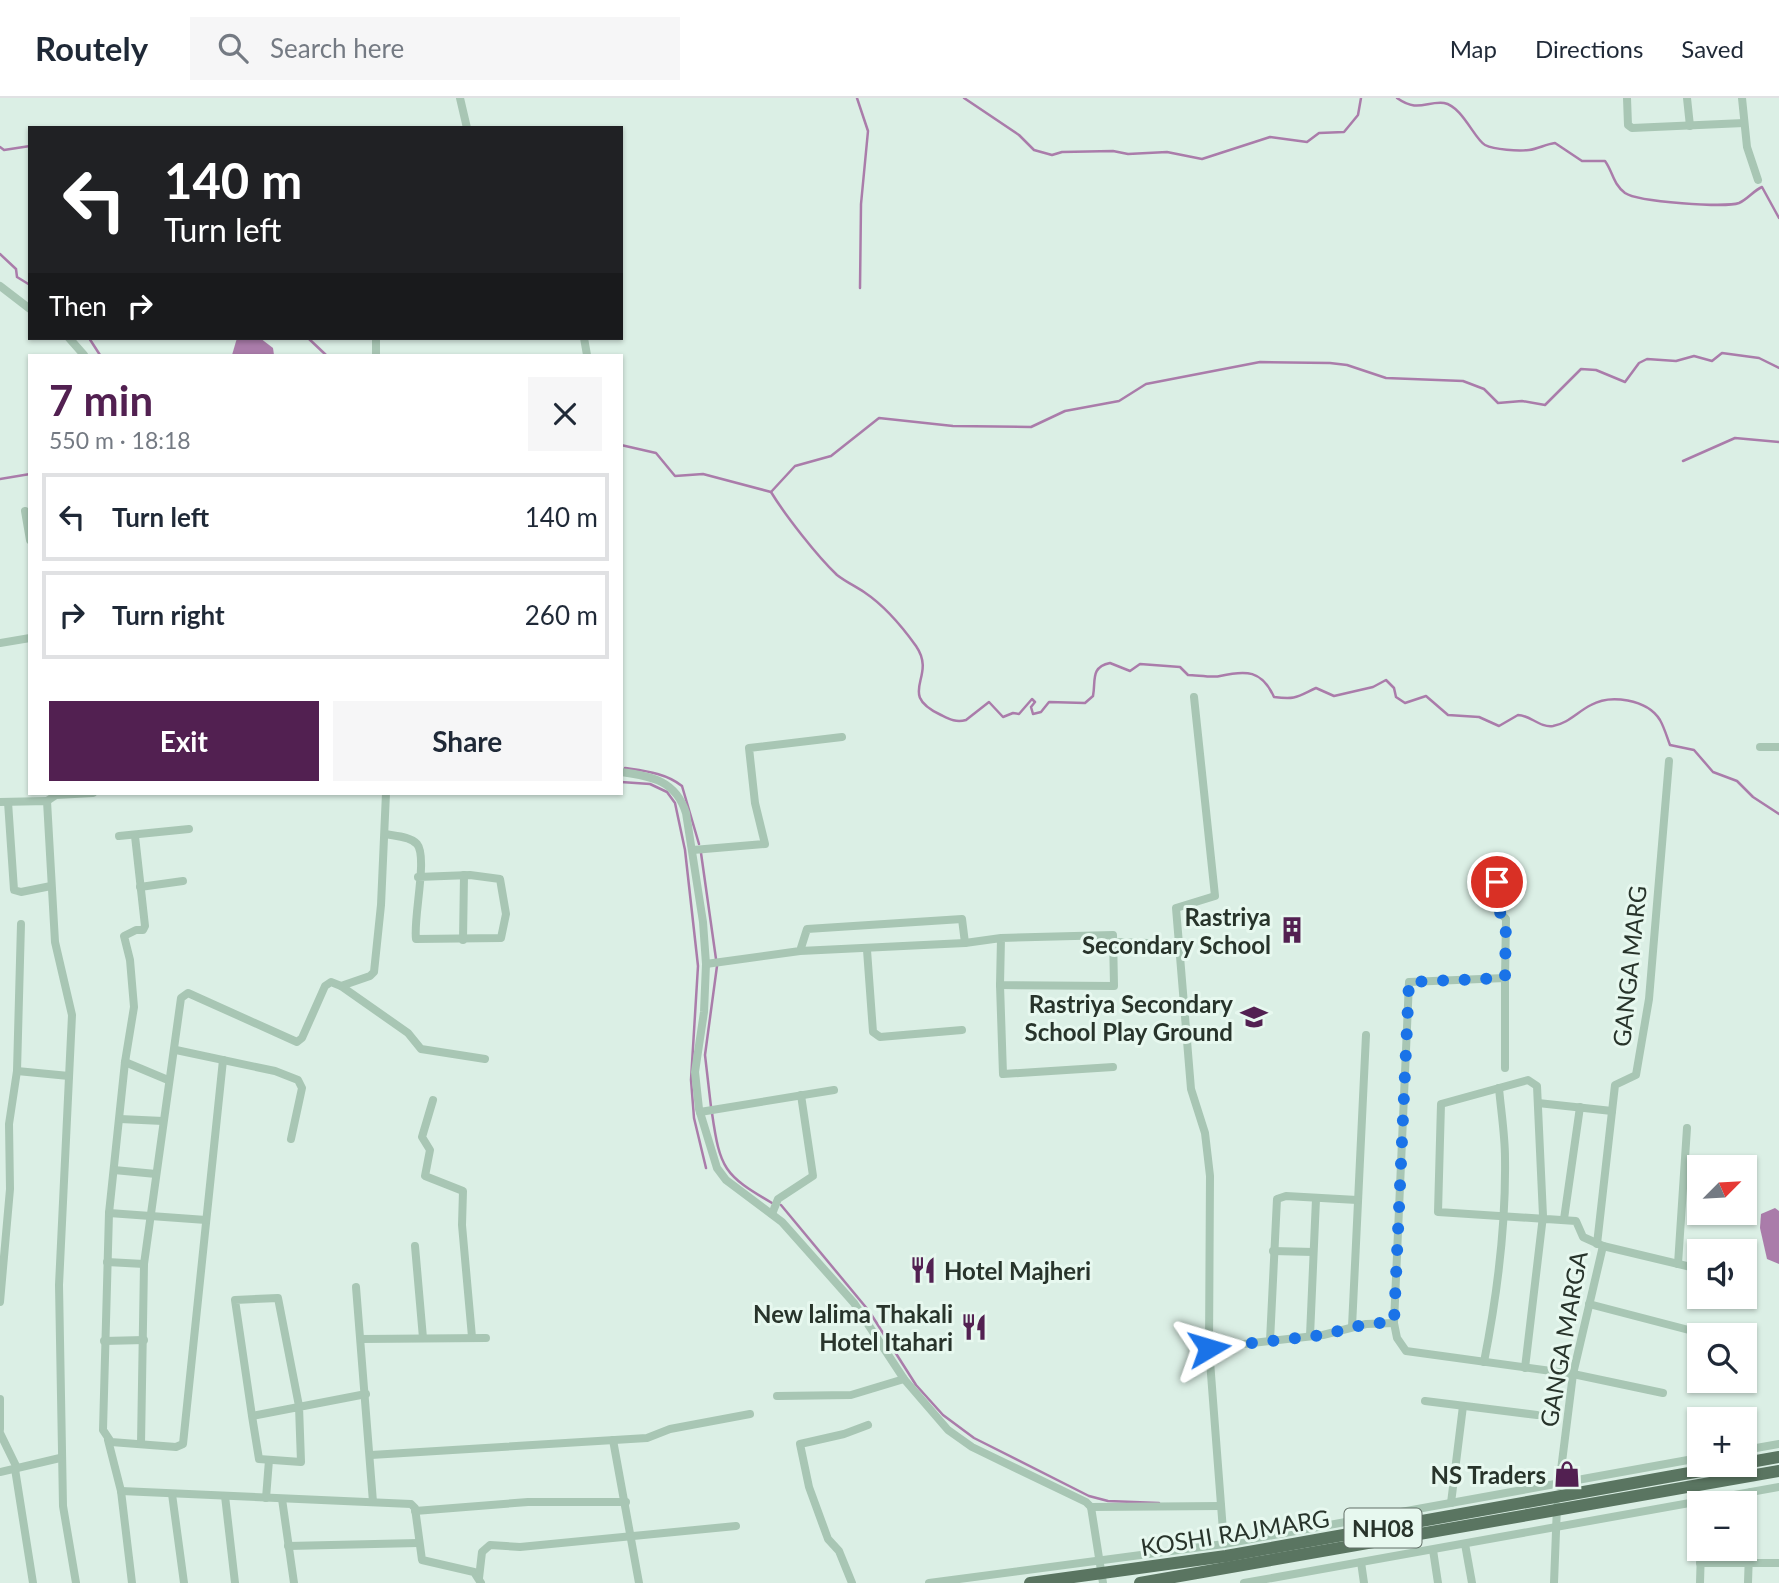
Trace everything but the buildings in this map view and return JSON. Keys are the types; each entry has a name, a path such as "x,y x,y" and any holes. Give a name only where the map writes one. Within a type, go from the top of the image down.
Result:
{"main road":[{"path":"1757,1461 1779,1457"},
{"name":"KOSHI RAJMARG","path":"1140,1583 1172,1581 1779,1471"},
{"name":"KOSHI RAJMARG","path":"1030,1583 1101,1573 1169,1553 1687,1472"}],"street":[{"path":"460,98 467,126"},
{"path":"1627,98 1629,127 1744,123"},
{"path":"1687,98 1690,126"},
{"path":"1742,98 1747,146 1758,180"},
{"path":"0,286 28,307"},
{"path":"71,340 83,354"},
{"path":"25,511 28,528"},
{"path":"0,643 28,638"},
{"path":"1194,697 1215,896 1176,908 1191,1089 1205,1132 1210,1176 1209,1348 1224,1544"},
{"path":"693,850 765,844 755,803 749,748 842,737"},
{"path":"1760,747 1779,747"},
{"name":"GANGA MARG","path":"1600,1245 1615,1085 1635,1077 1648,999 1669,761"},
{"path":"623,772 667,783 674,790 686,813 706,964 704,1012 695,1072 700,1112 717,1168 726,1180 772,1214 853,1303 904,1379 948,1430 972,1447 1086,1502 1091,1507 1101,1573 929,1583"},
{"path":"51,886 20,892 15,890 4,802 47,801 56,795"},
{"path":"341,986 370,976 374,972 386,795"},
{"path":"47,801 55,942 72,1015 60,1220 60,1458 63,1506 76,1583"},
{"path":"118,836 189,829"},
{"path":"385,834 414,841 419,845 416,939 501,938 506,914 500,878 464,875 418,877"},
{"path":"132,1583 121,1491 103,1430 109,1213 125,1062 135,1007 130,960 124,936 136,930 143,930 145,926 135,836"},
{"path":"463,940 464,875"},
{"path":"140,887 183,881"},
{"path":"1497,882 1495,907 1506,919 1505,1068"},
{"path":"800,951 807,929 962,919 965,943"},
{"path":"0,1302 10,1189 9,1124 17,1071 21,923"},
{"path":"706,964 800,951 867,950 1002,938 1114,935 1114,986 1000,985"},
{"path":"1002,938 1000,985 1003,1074 1113,1067"},
{"path":"1114,942 1181,944"},
{"path":"867,950 873,1032 880,1037 962,1030"},
{"path":"1505,978 1409,982 1394,1322 1397,1338 1406,1351 1573,1374 1663,1393"},
{"path":"141,1444 144,1264 168,1080 176,1050 181,998 185,994 294,1042 302,1038 325,986 331,982 341,986 408,1033 421,1049 485,1059"},
{"path":"1352,1327 1366,1035"},
{"path":"176,1050 275,1070 301,1083 290,1139"},
{"path":"108,1440 176,1447 183,1444 223,1060"},
{"path":"125,1062 168,1080"},
{"path":"17,1071 69,1076"},
{"path":"1525,1368 1543,1216 1538,1103 1534,1081 1440,1104 1438,1212 1543,1216 1576,1221 1583,1237 1600,1245 1687,1266"},
{"path":"1484,1362 1492,1324 1502,1214 1505,1157 1499,1088"},
{"path":"700,1112 834,1090"},
{"path":"772,1214 778,1199 813,1176 802,1095"},
{"path":"433,1100 422,1138 430,1150 425,1175 463,1191 462,1224 472,1338"},
{"path":"1538,1103 1612,1111"},
{"path":"1564,1219 1580,1107"},
{"path":"120,1119 163,1121"},
{"path":"1678,1264 1687,1128"},
{"path":"114,1170 156,1174"},
{"path":"1269,1341 1277,1199 1286,1196 1357,1200"},
{"path":"1310,1336 1316,1199"},
{"path":"109,1213 206,1220"},
{"name":"GANGA MARGA","path":"1554,1583 1556,1511 1573,1374 1600,1245"},
{"path":"415,1246 423,1338"},
{"path":"1273,1251 1313,1252"},
{"path":"107,1262 144,1264"},
{"path":"356,1287 373,1503"},
{"path":"278,1298 299,1406 301,1462 259,1459 251,1416 235,1300 278,1298"},
{"path":"1589,1304 1687,1330"},
{"path":"1209,1348 1310,1336 1394,1322"},
{"path":"361,1339 486,1338"},
{"path":"104,1341 144,1340"},
{"path":"777,1395 851,1395 904,1379"},
{"path":"251,1416 366,1394"},
{"path":"0,1399 0,1431 16,1468 33,1583"},
{"path":"1425,1401 1537,1415"},
{"path":"1451,1503 1463,1406"},
{"path":"371,1455 647,1438 670,1429 750,1414"},
{"path":"852,1583 839,1551 828,1539 809,1487 800,1444 844,1434 868,1425"},
{"path":"612,1440 626,1502 639,1583"},
{"path":"1757,1448 1779,1444"},
{"path":"0,1472 60,1458"},
{"path":"266,1498 269,1460"},
{"path":"1172,1581 1169,1553 1451,1503 1558,1490 1687,1461"},
{"path":"1757,1491 1779,1487"},
{"path":"121,1491 411,1504 415,1511 419,1557 425,1562 474,1572 480,1580"},
{"path":"172,1494 184,1583"},
{"path":"225,1496 235,1583"},
{"path":"282,1499 294,1583"},
{"path":"415,1511 528,1502 626,1502"},
{"path":"1244,1583 1687,1505"},
{"path":"1091,1507 1220,1506"},
{"path":"480,1580 482,1552 490,1545 520,1547 736,1526"},
{"path":"288,1546 418,1543"},
{"path":"1465,1544 1472,1583"},
{"path":"1433,1550 1438,1583"},
{"path":"1361,1562 1364,1583"},
{"path":"1700,1583 1700,1563 1779,1563"},
{"path":"1748,1563 1748,1583"}],"shaded area":[{"path":"236,340 263,340 273,348 274,354 232,354"},
{"path":"1775,1208 1779,1211 1779,1264 1767,1259 1760,1228 1761,1214"}],"waterway":[{"path":"857,98 868,131 861,204 860,288"},
{"path":"964,98 1019,135 1034,150 1052,155 1062,152 1167,152 1202,159 1270,137 1307,142 1319,133 1344,132 1358,115 1361,98"},
{"path":"1397,98 1416,106 1438,103 1451,105 1481,142 1489,147 1524,150 1555,143 1582,161 1605,161 1618,186 1633,196 1718,205 1739,203 1762,187 1779,218"},
{"path":"0,147 4,150 28,146"},
{"path":"0,254 16,269 17,277 28,284"},
{"path":"90,340 99,354"},
{"path":"310,340 325,354"},
{"path":"771,492 795,466 831,456 879,418 953,426 1031,427 1065,411 1119,401 1146,384 1260,362 1330,363 1347,365 1386,378 1463,381 1484,389 1498,403 1522,401 1545,405 1581,369 1596,370 1625,382 1639,363 1647,359 1676,361 1694,356 1712,361 1722,353 1759,358 1779,368"},
{"path":"1683,461 1735,438 1779,442"},
{"path":"623,445 656,453 675,476 703,474 771,492 829,567 879,603 916,646 922,657 923,667 919,692 921,699 928,707 953,720 966,720 989,702 1003,717 1019,714 1032,699 1035,702 1031,707 1033,714 1041,712 1049,702 1085,703 1093,696 1097,671 1110,663 1130,671 1140,664 1180,667 1188,675 1214,677 1252,674 1264,681 1274,697 1281,698 1296,697 1316,688 1334,696 1373,687 1386,680 1394,688 1396,697 1405,703 1426,696 1448,715 1479,717 1499,726 1518,715 1553,726 1599,702 1628,700 1654,713 1670,745 1694,750 1713,772 1737,781 1753,797 1779,814"},
{"path":"0,479 28,474"},
{"path":"625,768 662,775 682,786 699,844"},
{"path":"623,782 650,784 667,792 675,803 685,850 698,966 691,1080 694,1118 706,1168"},
{"path":"701,853 716,959"},
{"path":"711,1107 705,1055 717,966"},
{"path":"712,1113 718,1147 727,1168 744,1185 772,1203"},
{"path":"781,1205 869,1311 916,1385 943,1415 974,1438 1089,1496 1108,1501 1159,1503"}],"place":[{"name":"Rastriya Secondary School","path":"1292,930"},
{"name":"Rastriya Secondary School Play Ground","path":"1254,1017"},
{"name":"Hotel Majheri","path":"923,1270"},
{"name":"New lalima Thakali Hotel Itahari","path":"974,1327"},
{"name":"NS Traders","path":"1567,1474"}],"route":[{"path":"1209,1348 1323,1335 1366,1324 1394,1322 1409,982 1505,978 1506,919 1500,916 1495,907 1497,882"}]}
